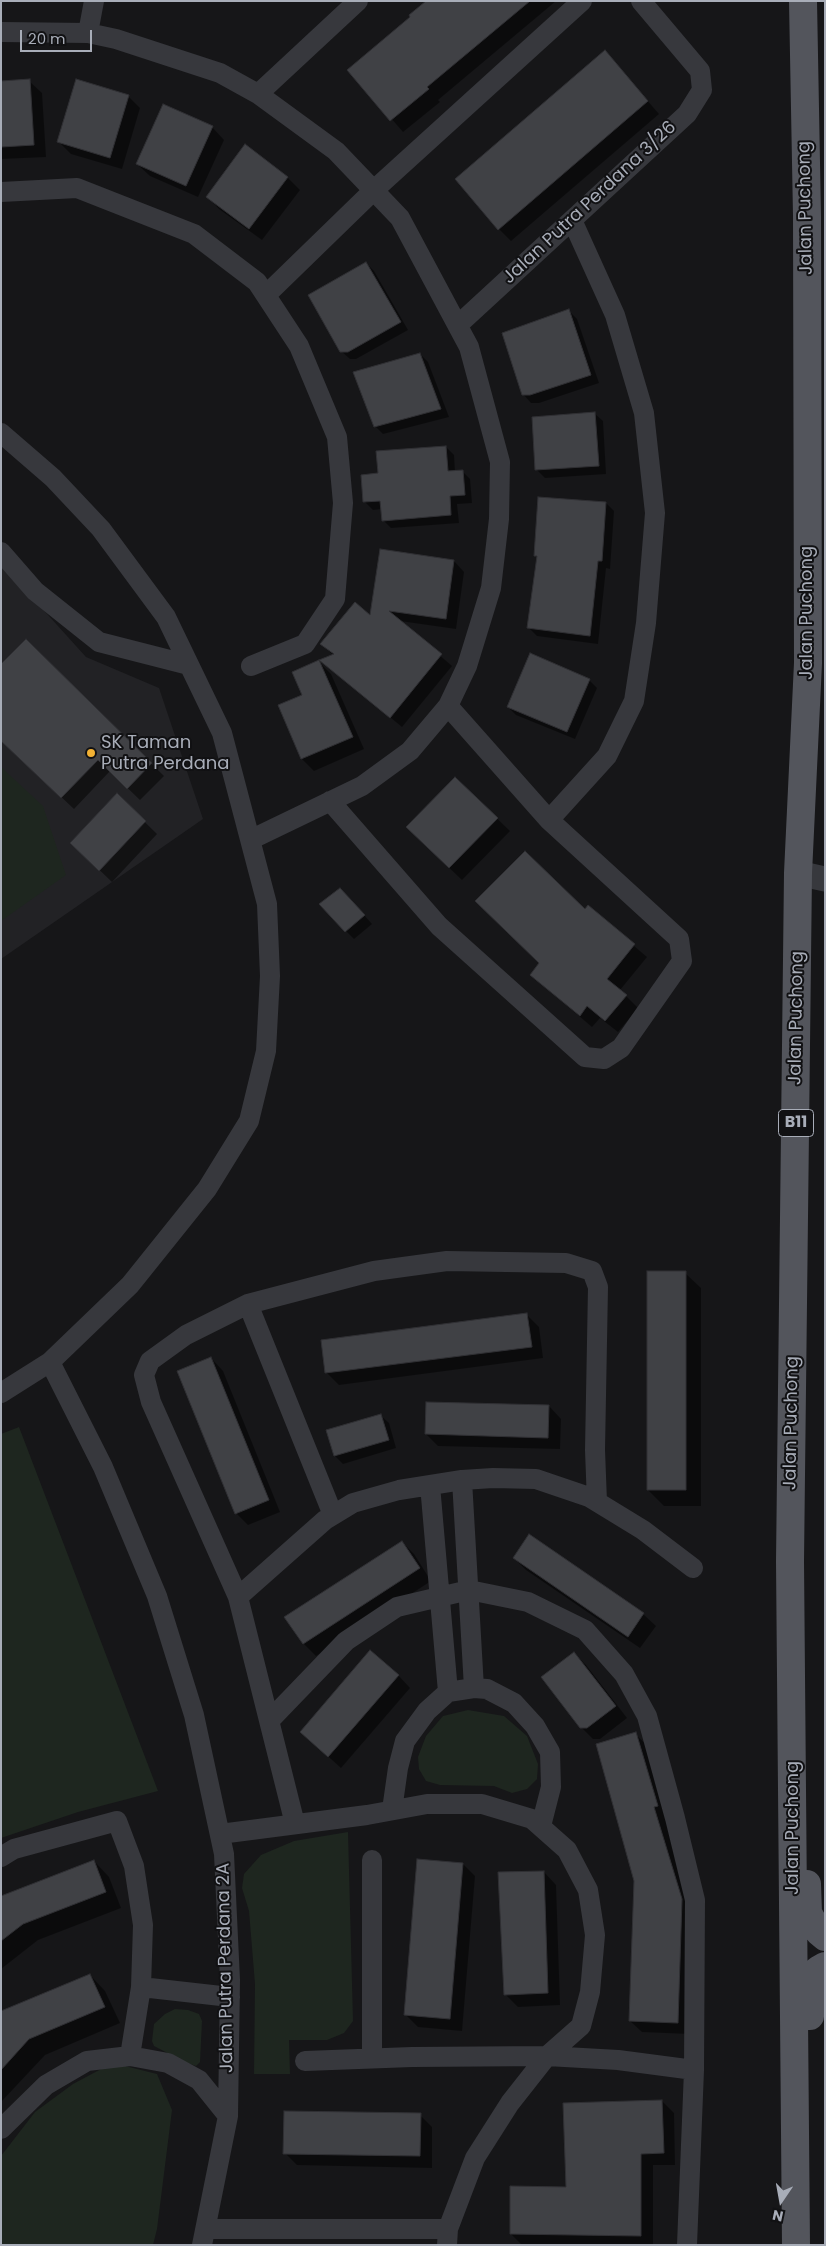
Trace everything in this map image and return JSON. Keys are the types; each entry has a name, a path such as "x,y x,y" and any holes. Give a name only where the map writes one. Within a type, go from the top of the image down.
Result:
{"main road":[{"name":"Jalan Puchong","path":"796,2245 790,1561 798,873 808,662 807,216 803,1"},
{"path":"793,1808 802,1831 808,1913 819,1932 825,1937"},
{"path":"794,2102 807,2077 812,1981 818,1970 825,1966"}],"street":[{"path":"88,33 94,1"},
{"path":"258,94 358,1"},
{"path":"266,294 374,190 582,1"},
{"name":"Jalan Putra Perdana 3/26","path":"458,325 687,114 702,90 700,71 640,1"},
{"path":"1,32 88,33 116,39 220,73 258,94 336,150 400,218 469,347 500,462 499,519 491,588 467,666 448,706 410,751 362,786 252,839"},
{"path":"1,192 77,188 194,234 258,282 300,346 337,437 343,503 334,599 304,644 251,666"},
{"path":"549,820 607,756 634,701 646,622 655,513 644,414 615,315 572,220"},
{"path":"1,433 53,478 101,529 166,616 222,734 252,839 267,904 270,976 266,1050 249,1121 207,1190 130,1285 50,1362 1,1393"},
{"path":"1,552 35,591 99,642 189,666"},
{"path":"330,801 439,926 585,1056 604,1059 622,1048 682,961 679,939 549,820 448,706"},
{"path":"798,873 825,879"},
{"path":"295,1824 238,1597 151,1402 144,1375 150,1361 186,1335 248,1304 374,1271 447,1261 566,1264 592,1271 598,1287 595,1450 597,1502"},
{"path":"248,1304 333,1515"},
{"name":"Jalan Putra Perdana 2A","path":"50,1362 103,1467 157,1596 194,1715 224,1854 230,1997 228,2116 204,2237"},
{"path":"238,1597 270,1566 333,1515 353,1503 398,1490 462,1480 493,1478 536,1480 589,1497 643,1530 694,1568"},
{"path":"462,1480 474,1688"},
{"path":"430,1485 448,1692"},
{"path":"269,1721 346,1641 397,1607 469,1590 528,1602 584,1630 624,1674 646,1716 675,1818 695,1900 694,2070 687,2245"},
{"path":"392,1810 398,1768 405,1741 427,1711 448,1692 474,1688 487,1689 514,1704 535,1726 550,1752 551,1787 541,1826"},
{"path":"204,2237 448,2237 475,2158 510,2103 547,2056 581,2026 590,1992 595,1934 588,1890 567,1850 532,1819 482,1804 427,1804 220,1834"},
{"path":"1,1856 14,1849 116,1821 134,1866 143,1925 140,1987 130,2056"},
{"path":"372,1860 372,2058"},
{"path":"140,1987 230,1997"},
{"path":"1,2129 46,2085 86,2061 130,2056 168,2063 199,2080 228,2116"},
{"path":"305,2061 372,2058 547,2056 618,2060 694,2070"}],"shaded area":[{"name":"SK Taman Putra Perdana","path":"1,563 86,657 159,688 203,819 1,959"},
{"path":"1,767 43,806 66,875 1,921"},
{"path":"19,1427 158,1791 78,1812 1,1838 1,1434"},
{"path":"468,1710 504,1716 527,1736 538,1764 537,1779 527,1789 512,1793 494,1786 440,1785 426,1781 419,1769 418,1757 426,1736 443,1716"},
{"path":"348,1832 353,2021 344,2033 327,2040 289,2040 290,2074 254,2074 255,1984 249,1911 242,1888 244,1874 261,1855 294,1841"},
{"path":"175,2009 188,2010 199,2014 202,2021 200,2062 196,2066 154,2046 152,2041 154,2024 165,2014"},
{"path":"125,2066 157,2074 172,2110 157,2229 153,2245 1,2245 1,2156 35,2112 73,2084 103,2068"}],"building":[{"path":"426,1 530,1 427,87 429,89 390,121 347,70 410,17 409,15"},
{"path":"605,50 648,101 498,230 455,179"},
{"path":"30,79 34,145 1,147 1,81"},
{"path":"76,79 129,95 110,158 57,142"},
{"path":"163,104 213,126 186,186 136,164"},
{"path":"245,144 288,177 249,229 206,197"},
{"path":"366,262 401,322 348,352 340,352 308,295"},
{"path":"569,309 591,375 530,395 522,395 502,333"},
{"path":"420,353 441,409 374,427 353,372"},
{"path":"595,412 599,466 535,470 532,417"},
{"path":"446,446 448,471 463,470 465,495 450,496 451,515 382,521 380,501 363,502 361,475 378,473 376,451"},
{"path":"538,497 606,502 602,561 598,561 590,636 527,628 537,556 534,556"},
{"path":"380,549 454,560 446,619 389,611 442,654 390,718 319,660 334,654 320,644 355,602 370,615"},
{"path":"26,639 152,763 127,789 98,760 61,798 1,741 1,664"},
{"path":"530,653 590,679 567,732 507,707"},
{"path":"319,660 353,737 301,759 278,705 302,695 292,672"},
{"path":"455,777 498,818 449,868 406,827"},
{"path":"117,793 146,821 99,871 70,843"},
{"path":"525,851 585,909 588,905 635,944 607,979 627,995 605,1021 587,1006 580,1016 530,975 539,963 475,901"},
{"path":"340,888 365,915 345,932 319,904"},
{"path":"647,1271 686,1271 686,1490 647,1490"},
{"path":"527,1313 532,1347 325,1373 321,1340"},
{"path":"211,1357 269,1500 235,1514 177,1371"},
{"path":"426,1402 549,1405 548,1438 425,1434"},
{"path":"381,1414 389,1440 334,1456 326,1430"},
{"path":"529,1534 644,1613 628,1637 513,1558"},
{"path":"402,1541 420,1568 303,1644 284,1617"},
{"path":"370,1650 399,1675 328,1757 300,1732"},
{"path":"574,1652 616,1706 587,1728 580,1728 541,1677"},
{"path":"636,1732 658,1806 654,1807 682,1899 678,2023 629,2021 634,1881 596,1744"},
{"path":"417,1859 463,1863 450,2019 404,2015"},
{"path":"94,1860 106,1892 23,1924 1,1941 1,1896"},
{"path":"544,1871 548,1993 504,1995 498,1872"},
{"path":"90,1974 105,2007 29,2039 1,2070 1,2011"},
{"path":"662,2100 664,2153 641,2154 641,2236 510,2234 510,2186 566,2187 563,2103"},
{"path":"284,2111 421,2113 420,2156 283,2154"}],"place":[{"name":"SK Taman Putra Perdana","path":"91,753"}]}
